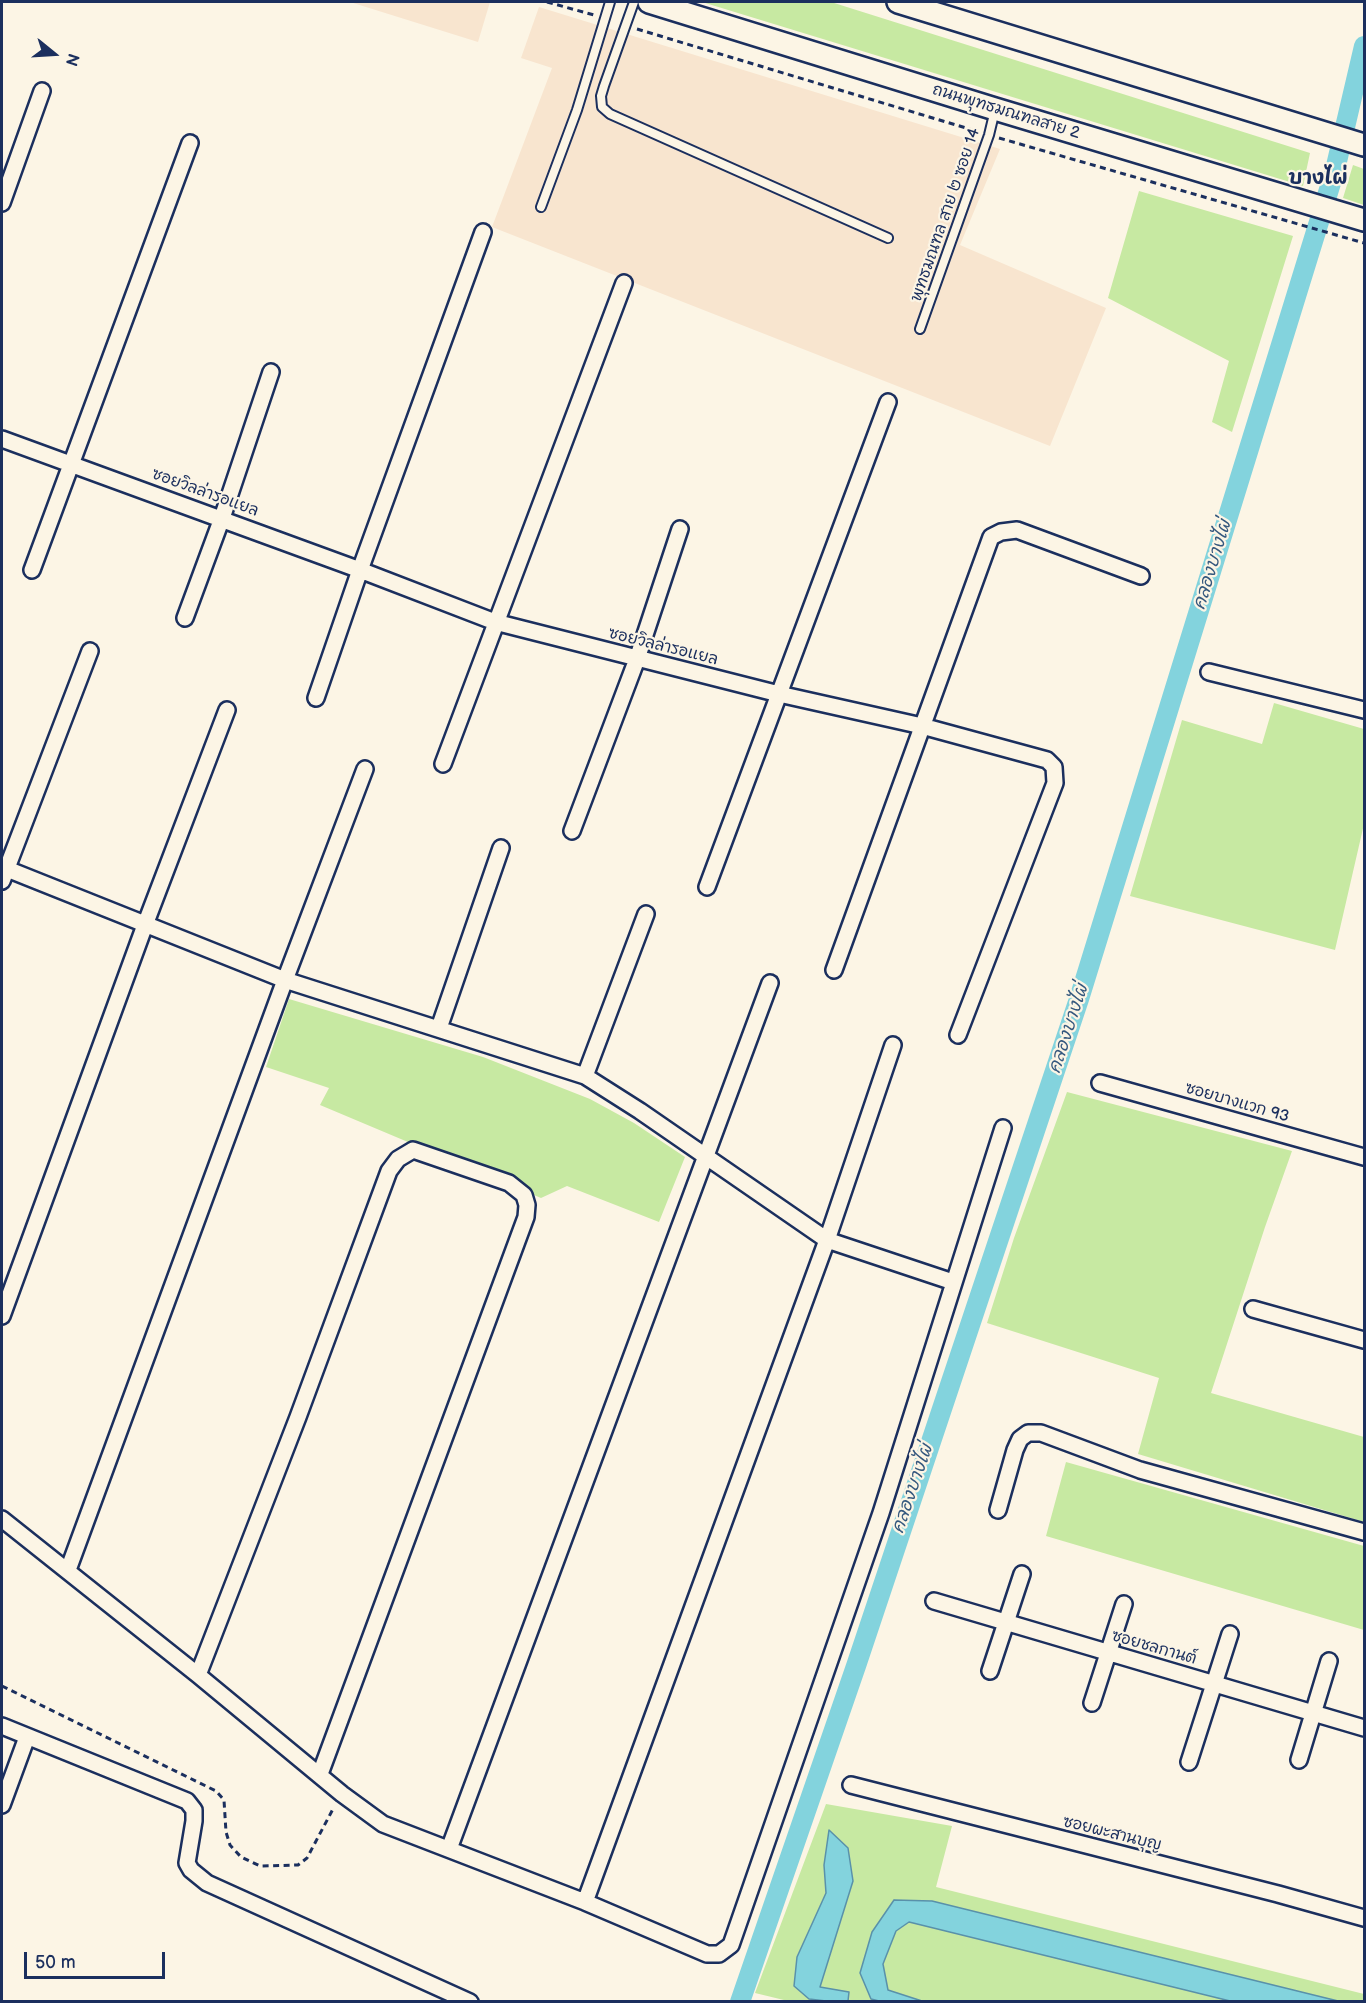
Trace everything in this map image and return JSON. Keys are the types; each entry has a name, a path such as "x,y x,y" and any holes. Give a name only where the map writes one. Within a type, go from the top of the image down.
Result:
{"main road":[{"name":"ถนนพุทธมณฑลสาย 2","path":"649,2 1365,220"},
{"path":"898,2 1365,145"}],"street":[{"path":"2,203 42,92"},
{"path":"32,570 190,143"},
{"path":"316,698 483,232"},
{"path":"443,764 624,283"},
{"path":"185,618 222,518 271,372"},
{"path":"707,887 888,402"},
{"name":"ซอยวิลล่ารอแยล","path":"2,439 222,518 495,622 778,694 922,726 1047,760 1054,767 1055,783 958,1035"},
{"path":"573,831 637,659 680,529"},
{"path":"834,970 991,537 1001,532 1017,530 1141,576"},
{"path":"90,651 3,872 285,980 585,1076 640,1111 827,1240 953,1282"},
{"path":"1209,672 1365,710"},
{"path":"2,1316 145,925 227,710"},
{"path":"68,1570 285,980 366,769"},
{"path":"439,1028 501,848"},
{"path":"585,1076 646,914"},
{"path":"450,1850 770,983"},
{"path":"585,1902 827,1240 893,1045"},
{"name":"ซอยบางแวก 93","path":"1100,1083 1365,1157"},
{"path":"2,1519 198,1675 342,1794 384,1824 585,1902 707,1954 719,1954 731,1945 881,1513 1002,1128"},
{"path":"198,1675 298,1417 389,1171 398,1160 413,1150 509,1183 524,1195 527,1206 526,1216 320,1774"},
{"path":"1253,1309 1365,1340"},
{"path":"998,1510 1020,1439 1028,1433 1041,1433 1140,1470 1365,1532"},
{"path":"990,1671 1022,1574"},
{"name":"ซอยชลกานต์","path":"934,1601 1005,1624 1365,1728"},
{"path":"1092,1703 1124,1604"},
{"path":"1189,1762 1230,1634"},
{"path":"1299,1760 1329,1661"},
{"path":"2,1726 187,1801 194,1810 187,1863 191,1870 207,1883 470,2001"},
{"path":"2,1805 27,1737"},
{"name":"ซอยผะสานบุญ","path":"851,1785 1365,1918"}],"lane":[{"path":"542,207 577,110 610,2"},
{"path":"634,2 601,96 602,107 610,114 888,238"},
{"name":"พุทธมณฑล สาย ๒ ซอย 14","path":"920,329 989,135 995,109"}],"path":[{"path":"547,2 605,19"},
{"path":"625,25 989,135 1365,243"}],"shaded area":[{"path":"350,2 490,2 478,42"},
{"path":"539,7 1000,149 960,245 1106,308 1050,446 492,227 552,68 521,58"}],"green space":[{"path":"702,2 831,2 1310,153 1303,186"},
{"path":"1353,165 1364,169 1364,205 1343,198"},
{"path":"1139,191 1293,236 1232,432 1212,422 1229,361 1108,298"},
{"path":"1274,703 1364,729 1364,824 1335,950 1130,896 1182,720 1262,744"},
{"path":"289,999 483,1057 590,1099 634,1123 685,1157 659,1222 567,1186 541,1198 320,1105 329,1088 266,1067"},
{"path":"1067,1092 1292,1151 1211,1393 1364,1437 1364,1522 1138,1454 1159,1378 987,1323 1014,1238"},
{"path":"1066,1462 1364,1546 1364,1630 1046,1536"},
{"path":"826,1804 952,1826 936,1887 1364,1994 1364,2001 1338,2001 932,1901 895,1900 872,1932 871,1999 879,2001 848,2001 849,1992 820,1988 829,1954 830,1831 824,1865 826,1893 797,1957 809,1999 826,2001 788,2001 755,1993"},
{"path":"909,1922 1230,2001 922,2001 888,1990 883,1964 896,1931"}],"water":[{"path":"829,1830 848,1848 853,1881 820,1987 849,1992 848,2001 809,1999 794,1986 797,1957 826,1893 824,1865"},
{"path":"894,1900 932,1901 1338,2001 1230,2001 909,1922 896,1931 883,1964 888,1990 922,2001 879,2001 871,1999 860,1973 872,1932"}],"waterway":[{"name":"คลองบางไผ่","path":"740,2002 856,1666 1079,999 1335,170 1364,46"}],"district":[{"name":"บางไผ่","path":"1318,179"}]}
